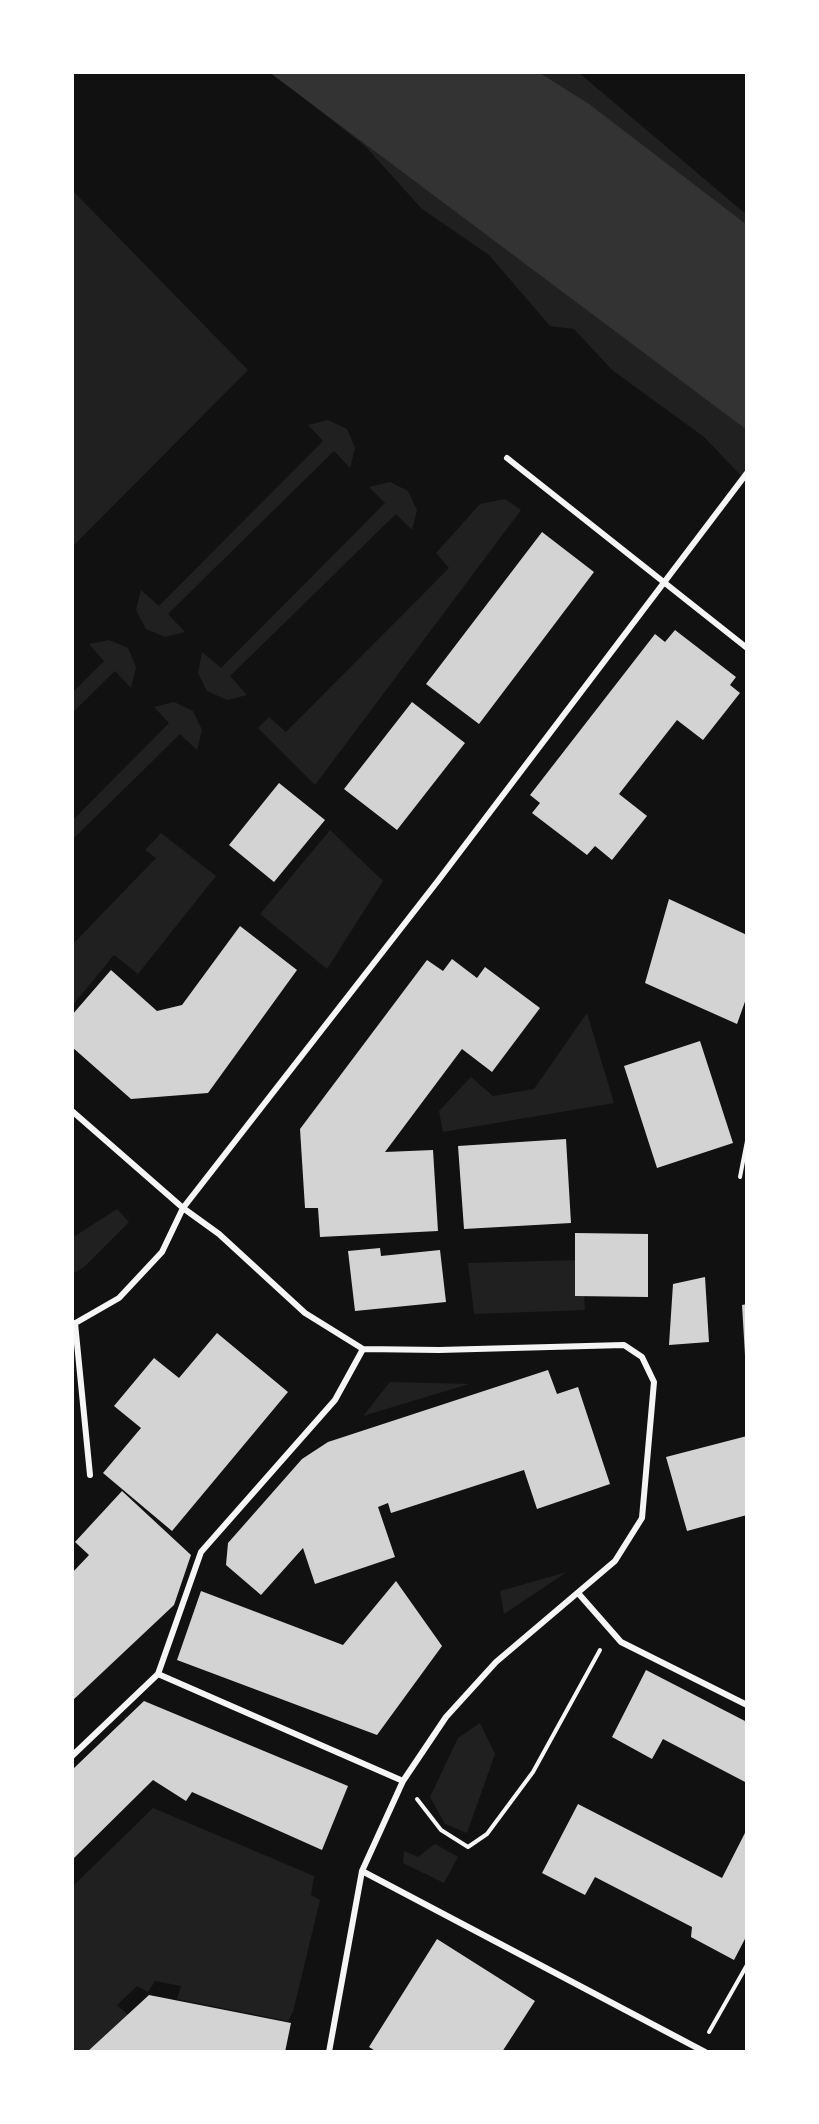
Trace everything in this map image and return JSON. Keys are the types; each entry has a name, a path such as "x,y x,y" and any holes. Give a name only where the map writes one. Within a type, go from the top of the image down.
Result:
{"street":[{"path":"507,458 665,580 747,648"},
{"path":"90,1475 74,1324 119,1299 162,1252 183,1208 445,873 747,473"},
{"path":"72,1111 183,1208 219,1234 305,1314 363,1349 439,1350 624,1346 642,1357 654,1382 642,1518 615,1561 496,1662 446,1717 403,1781 362,1871 329,2052"},
{"path":"72,1756 158,1674 201,1552 335,1400 363,1349"},
{"path":"578,1593 621,1642 747,1705"},
{"path":"158,1674 403,1781"},
{"path":"362,1871 702,2050"}],"path":[{"path":"740,1177 747,1141"},
{"path":"403,1781 441,1830 468,1846 487,1834 533,1772 611,1630"},
{"path":"702,2050 747,1965"}],"shaded area":[{"path":"269,72 538,72 589,104 747,225 747,430"},
{"path":"270,72 578,72 747,215 747,482 704,437 612,370 574,329 550,326 489,255 422,209 365,146"},
{"path":"72,190 248,370 72,547"},
{"path":"328,420 347,429 355,448 350,468 334,451 168,614 185,632 165,637 146,629 136,610 141,590 159,606 323,441 308,425"},
{"path":"390,482 408,491 417,510 412,530 396,514 230,676 247,695 227,700 207,691 198,673 202,652 221,668 385,503 369,487"},
{"path":"505,499 521,510 315,785 258,728 269,717 286,732 449,568 436,553 480,504"},
{"path":"109,640 128,648 136,667 131,688 115,671 72,713 72,693 104,661 89,644"},
{"path":"174,702 193,711 202,730 197,750 180,734 72,840 72,821 169,723 154,707"},
{"path":"330,830 383,881 327,969 260,914"},
{"path":"161,833 216,876 138,974 114,955 72,1006 72,945 156,858 145,850"},
{"path":"587,1013 614,1103 443,1132 439,1111 471,1077 493,1096 534,1089"},
{"path":"117,1209 129,1222 84,1267 72,1274 72,1238"},
{"path":"582,1260 585,1310 474,1314 468,1263"},
{"path":"390,1382 469,1384 363,1416"},
{"path":"567,1572 504,1614 500,1591"},
{"path":"480,1723 495,1754 467,1833 445,1824 430,1797 458,1738"},
{"path":"153,1808 314,1876 311,1895 320,1900 293,2012 288,2021 177,1999 181,1986 155,1981 148,1992 137,1986 117,2005 129,2016 87,2052 72,2052 72,1887"},
{"path":"435,1844 458,1857 444,1883 403,1863 404,1851 418,1857"}],"building":[{"path":"542,532 594,572 479,724 426,684"},
{"path":"675,630 736,677 730,685 740,693 703,740 677,720 619,794 647,816 612,860 595,846 587,855 532,813 540,803 530,795 655,634 665,642"},
{"path":"412,702 465,743 397,830 344,789"},
{"path":"279,783 325,820 274,882 229,845"},
{"path":"669,899 747,935 747,996 737,1024 645,983"},
{"path":"240,926 297,970 208,1093 131,1099 72,1047 72,1015 111,970 157,1011 182,1005"},
{"path":"452,959 477,978 485,967 540,1008 492,1072 462,1049 385,1152 433,1150 438,1231 320,1237 318,1208 305,1208 300,1129 427,960 443,971"},
{"path":"700,1041 733,1143 657,1168 624,1066"},
{"path":"566,1139 571,1223 464,1229 458,1146"},
{"path":"575,1233 648,1234 648,1297 575,1296"},
{"path":"380,1248 381,1256 440,1250 446,1302 355,1311 348,1251"},
{"path":"705,1277 709,1342 669,1345 673,1284"},
{"path":"747,1304 747,1355 745,1355 742,1305"},
{"path":"217,1333 288,1392 172,1531 103,1473 141,1428 114,1406 154,1358 179,1378"},
{"path":"548,1370 557,1394 578,1387 610,1484 537,1509 524,1470 391,1513 388,1503 378,1507 395,1557 315,1584 303,1548 261,1595 226,1565 228,1543 302,1459 328,1442"},
{"path":"747,1436 747,1515 687,1531 666,1457"},
{"path":"122,1491 191,1555 174,1605 72,1701 72,1573 89,1555 75,1542"},
{"path":"396,1581 442,1646 377,1735 177,1660 201,1591 343,1645"},
{"path":"646,1670 747,1722 747,1783 663,1739 652,1759 612,1737"},
{"path":"144,1701 348,1786 322,1850 192,1792 186,1801 153,1780 72,1860 72,1770"},
{"path":"578,1804 722,1878 747,1829 747,1935 734,1960 691,1937 692,1927 595,1877 585,1895 542,1873"},
{"path":"437,1939 535,2001 502,2052 377,2052 369,2047"},
{"path":"149,1995 291,2023 285,2052 87,2052"}]}
